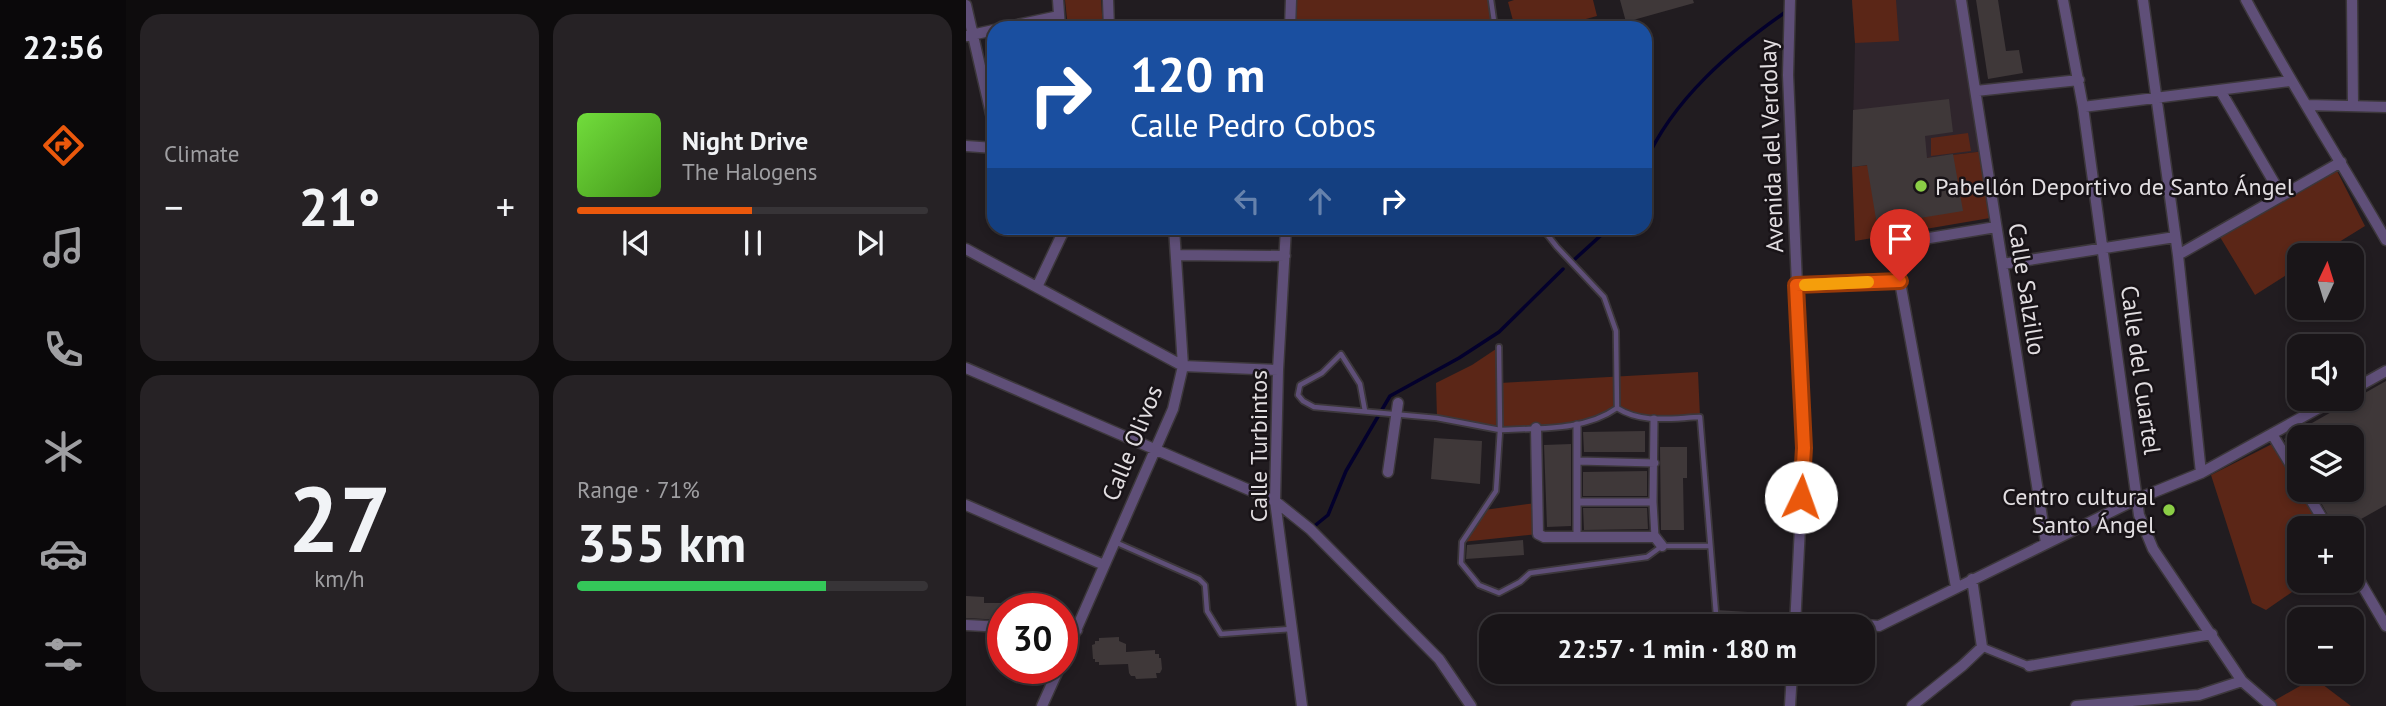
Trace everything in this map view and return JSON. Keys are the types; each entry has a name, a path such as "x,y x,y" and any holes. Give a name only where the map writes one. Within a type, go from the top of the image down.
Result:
{"street":[{"path":"1058,0 1059,21"},
{"path":"1108,0 1109,21"},
{"path":"1290,21 1291,0"},
{"name":"Avenida del Verdolay","path":"1790,0 1788,75 1804,448 1795,614"},
{"name":"Calle Salzillo","path":"1961,0 2046,543"},
{"name":"Calle del Cuartel","path":"2063,0 2079,80 2104,248 2139,515 2153,549 2242,681 2271,706"},
{"path":"2143,0 2178,255 2201,473"},
{"path":"2246,0 2290,81 2307,105 2386,240"},
{"path":"2352,0 2353,106"},
{"path":"966,5 969,36 987,102"},
{"path":"1036,21 1059,16"},
{"path":"969,36 987,32"},
{"path":"1976,90 2079,80"},
{"path":"2083,107 2290,81"},
{"path":"2220,90 2282,196"},
{"path":"2307,105 2386,107"},
{"path":"966,146 987,148"},
{"path":"2178,255 2341,162"},
{"path":"1955,587 1893,244 1996,227"},
{"path":"1037,287 1062,235"},
{"name":"Calle Olivos","path":"1078,628 1173,409 1183,366 1174,235"},
{"name":"Calle Turbintos","path":"1286,235 1278,370 1275,501 1302,706"},
{"path":"2003,264 2175,237"},
{"path":"966,249 1183,366 1278,370"},
{"path":"1176,255 1285,256"},
{"path":"1796,285 1900,281"},
{"path":"966,368 1275,501 1310,529 1439,660 1471,706"},
{"path":"2364,383 2386,371"},
{"path":"1388,472 1398,403"},
{"path":"1875,626 2137,499 2201,473 2313,411"},
{"path":"1654,419 1655,537 1662,546"},
{"path":"1577,425 1577,537"},
{"path":"1536,428 1538,534 1544,537 1655,537"},
{"path":"2272,434 2287,459"},
{"path":"1578,461 1655,463"},
{"path":"1578,502 1653,502"},
{"path":"966,505 1104,565"},
{"path":"1972,579 1982,647"},
{"path":"2364,588 2386,626"},
{"path":"966,625 987,626"},
{"path":"1982,647 2029,666 2212,634"},
{"path":"1912,706 1982,647"},
{"path":"2076,706 2199,695 2242,681"},
{"path":"1042,706 1052,684"},
{"path":"1790,706 1791,684"}],"lane":[{"path":"1491,0 1494,21"},
{"path":"1547,235 1604,298 1616,331 1617,408"},
{"path":"1499,347 1500,430 1496,491 1462,542 1461,563 1479,584 1499,593 1520,582 1530,573 1647,557 1662,546 1710,546"},
{"path":"1365,411 1360,384 1341,355 1322,373 1300,385 1298,395 1314,407 1437,418 1500,430 1577,425 1604,418 1617,408"},
{"path":"1617,408 1629,416 1654,419 1700,417 1716,614"},
{"path":"1114,542 1199,579 1205,585 1207,611 1221,634 1292,629"}],"shaded area":[{"path":"1065,0 1101,0 1102,21 1067,21"},
{"path":"1291,0 1491,0 1494,21 1290,21"},
{"path":"1593,0 1597,16 1579,21 1513,21 1508,2"},
{"path":"1852,0 1961,0 1985,151 1852,167 1855,43"},
{"path":"1852,0 1896,0 1899,41 1855,43"},
{"path":"1968,133 1971,151 1931,156 1931,138"},
{"name":"Pabellón Deportivo de Santo Ángel","path":"1985,151 1993,205 1990,218 1855,241 1852,167"},
{"path":"2337,171 2365,226 2337,243 2287,243 2287,275 2255,295 2220,237"},
{"path":"1499,347 1500,383 1698,372 1700,417 1654,419 1617,408 1604,418 1577,425 1500,430 1437,418 1436,383 1472,365"},
{"path":"2274,443 2287,466 2287,502 2309,502 2317,516 2287,516 2287,593 2291,593 2266,610 2252,603 2211,475"},
{"path":"1536,503 1538,534 1462,542 1484,510"},
{"path":"2304,684 2322,684 2351,706 2265,706"}],"building":[{"path":"1620,0 1693,0 1694,3 1630,21 1626,21"},
{"path":"1976,0 1998,0 2006,51 2019,50 2023,73 1988,79"},
{"path":"1949,99 1953,132 1925,136 1927,158 1953,154 1963,211 1877,225 1867,165 1852,167 1853,110"},
{"path":"2386,381 2386,505 2364,517 2328,516 2321,502 2364,502 2364,425 2309,425 2333,411 2364,411 2364,394"},
{"path":"1645,431 1645,452 1584,452 1583,432"},
{"path":"1434,438 1482,441 1480,484 1431,479"},
{"path":"1571,444 1571,526 1547,527 1544,445"},
{"path":"1660,447 1687,447 1687,478 1683,478 1684,530 1661,530"},
{"path":"1647,471 1647,496 1583,496 1583,472"},
{"path":"1583,508 1647,508 1648,529 1584,530"},
{"path":"1523,540 1524,555 1466,559 1467,545"},
{"path":"966,596 984,597 984,603 987,603 987,619 966,618"},
{"path":"1119,637 1119,641 1126,644 1126,652 1155,650 1155,654 1159,654 1162,669 1160,673 1156,673 1157,678 1136,679 1129,673 1128,664 1099,665 1099,662 1095,662 1092,645 1095,641 1099,641 1099,638"}],"waterway":[{"path":"1652,150 1687,97 1725,59 1787,11"},
{"path":"1575,259 1601,235"},
{"path":"1312,528 1328,515 1346,471 1390,396 1459,358 1499,332 1563,269"}],"slow traffic":[{"path":"1805,285 1868,282"}],"place":[{"name":"Pabellón Deportivo de Santo Ángel","path":"1921,186"},
{"name":"Centro cultural Santo Ángel","path":"2169,510"}],"route":[{"path":"1801,497 1804,448 1796,285 1900,281"}]}
